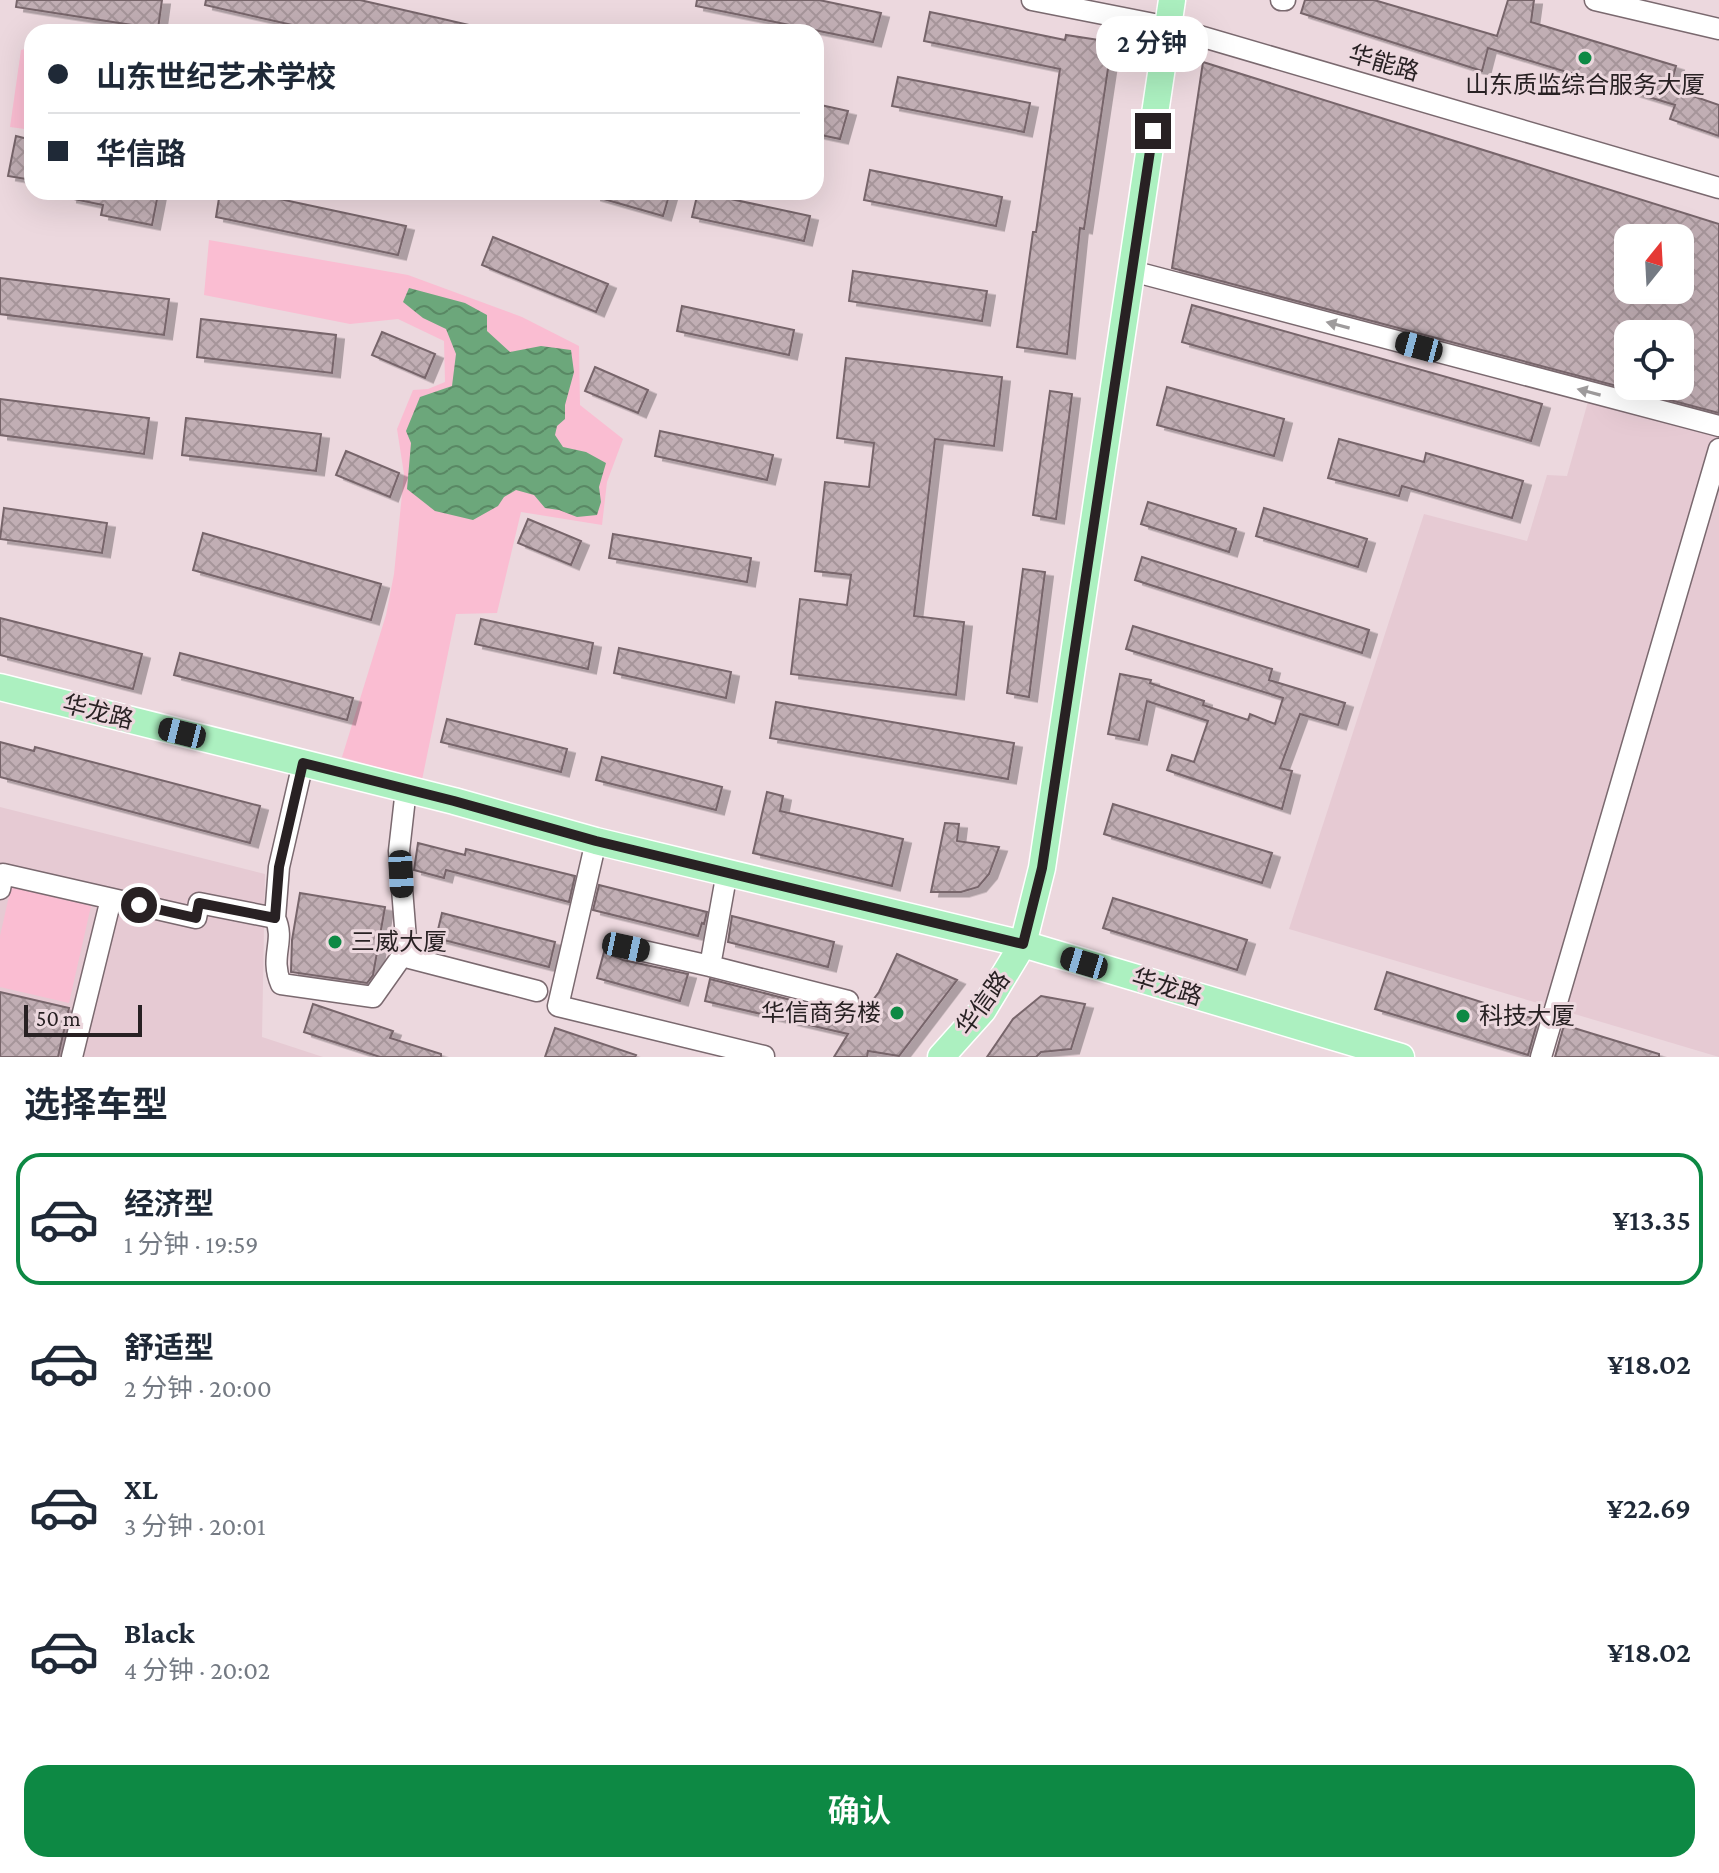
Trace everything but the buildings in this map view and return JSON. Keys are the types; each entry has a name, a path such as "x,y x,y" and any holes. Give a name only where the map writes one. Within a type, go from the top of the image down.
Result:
{"main road":[{"name":"华信路","path":"941,1057 983,1010 1023,944 1042,868 1172,0"},
{"name":"华龙路","path":"0,687 406,789 596,841 1023,944 1401,1057"}],"street":[{"name":"华能路","path":"1032,0 1169,27 1719,188"},
{"path":"1595,0 1719,29"},
{"path":"1132,271 1719,426"},
{"path":"1541,1057 1719,449"},
{"path":"303,763 279,867 275,918 280,929 274,968 281,984 373,997 402,956 406,925 399,851 406,789"},
{"path":"596,841 558,1006 764,1056"},
{"path":"710,966 727,872"},
{"path":"0,889 3,874 196,918 199,903 275,918"},
{"path":"72,1057 111,899"},
{"path":"626,947 848,1001"},
{"path":"402,956 537,991"}],"shaded area":[{"path":"24,49 24,129 10,127 21,50"},
{"path":"209,240 408,275 522,317 579,346 580,405 623,439 607,482 602,525 521,512 497,613 456,614 422,780 342,757 386,615 394,574 404,474 397,429 413,390 428,389 445,382 444,341 398,319 350,324 204,295"},
{"path":"1589,398 1719,433 1719,1057 1289,929 1424,514 1527,541 1547,475 1567,476"},
{"path":"0,807 265,874 262,1037 323,1057 0,1057"},
{"path":"11,887 91,906 69,1003 0,987 0,936"}],"water":[{"path":"409,288 465,303 487,315 487,331 510,352 541,346 571,350 574,372 565,405 565,419 557,426 555,435 563,447 586,452 606,463 599,487 601,502 597,515 577,517 545,508 534,495 516,490 504,497 498,506 473,520 435,511 407,489 411,443 406,431 420,397 452,386 456,354 446,329 423,318 403,302"}],"place":[{"name":"山东质监综合服务大厦","path":"1585,58"},
{"name":"三威大厦","path":"335,942"},
{"name":"华信商务楼","path":"897,1013"},
{"name":"科技大厦","path":"1463,1016"}],"route":[{"path":"139,905 196,918 199,903 275,918 279,867 303,763 596,841 1023,944 1042,868 1153,131"}]}
